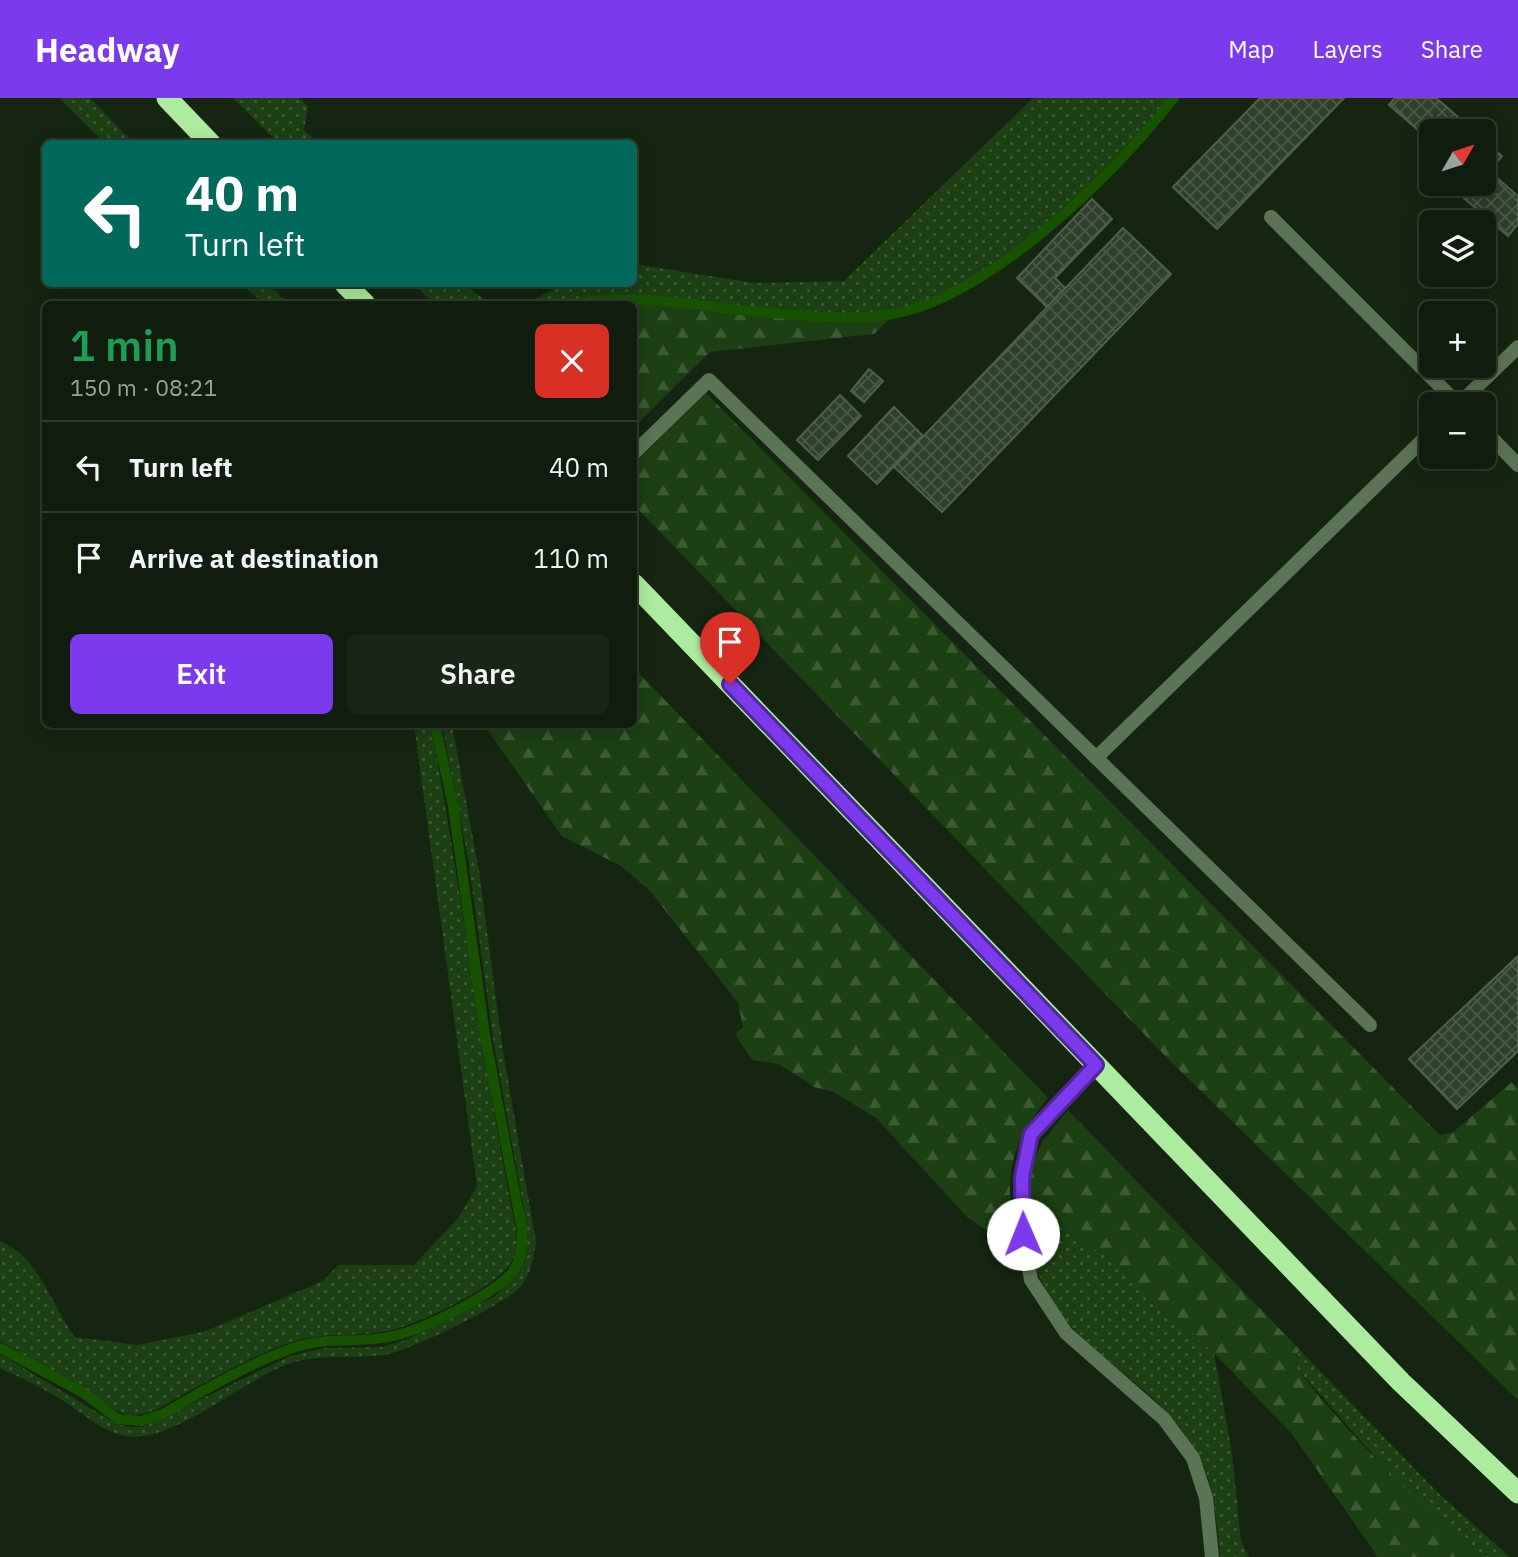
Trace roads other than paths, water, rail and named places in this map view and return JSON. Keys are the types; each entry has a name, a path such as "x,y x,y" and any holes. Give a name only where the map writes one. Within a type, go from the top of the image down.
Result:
{"highway":[{"path":"167,98 207,140"},
{"path":"348,287 362,301"},
{"path":"637,587 1401,1382 1518,1493"}],"street":[{"path":"1271,217 1446,392"},
{"path":"1471,392 1518,347"},
{"path":"637,450 709,380 1370,1025"},
{"path":"1496,442 1518,464"},
{"path":"1096,758 1419,444"},
{"path":"1096,1065 1031,1134 1022,1177 1023,1234 1031,1280 1066,1334 1164,1419 1193,1458 1206,1498 1212,1557"}],"waterway":[{"path":"598,301 644,300 839,317 887,315 925,305 965,286 1045,230 1118,162 1174,98"},
{"path":"0,1348 82,1392 118,1419 142,1421 165,1413 244,1369 293,1348 318,1342 381,1338 422,1327 475,1300 513,1271 520,1256 522,1230 485,1035 453,806 436,728"}]}
